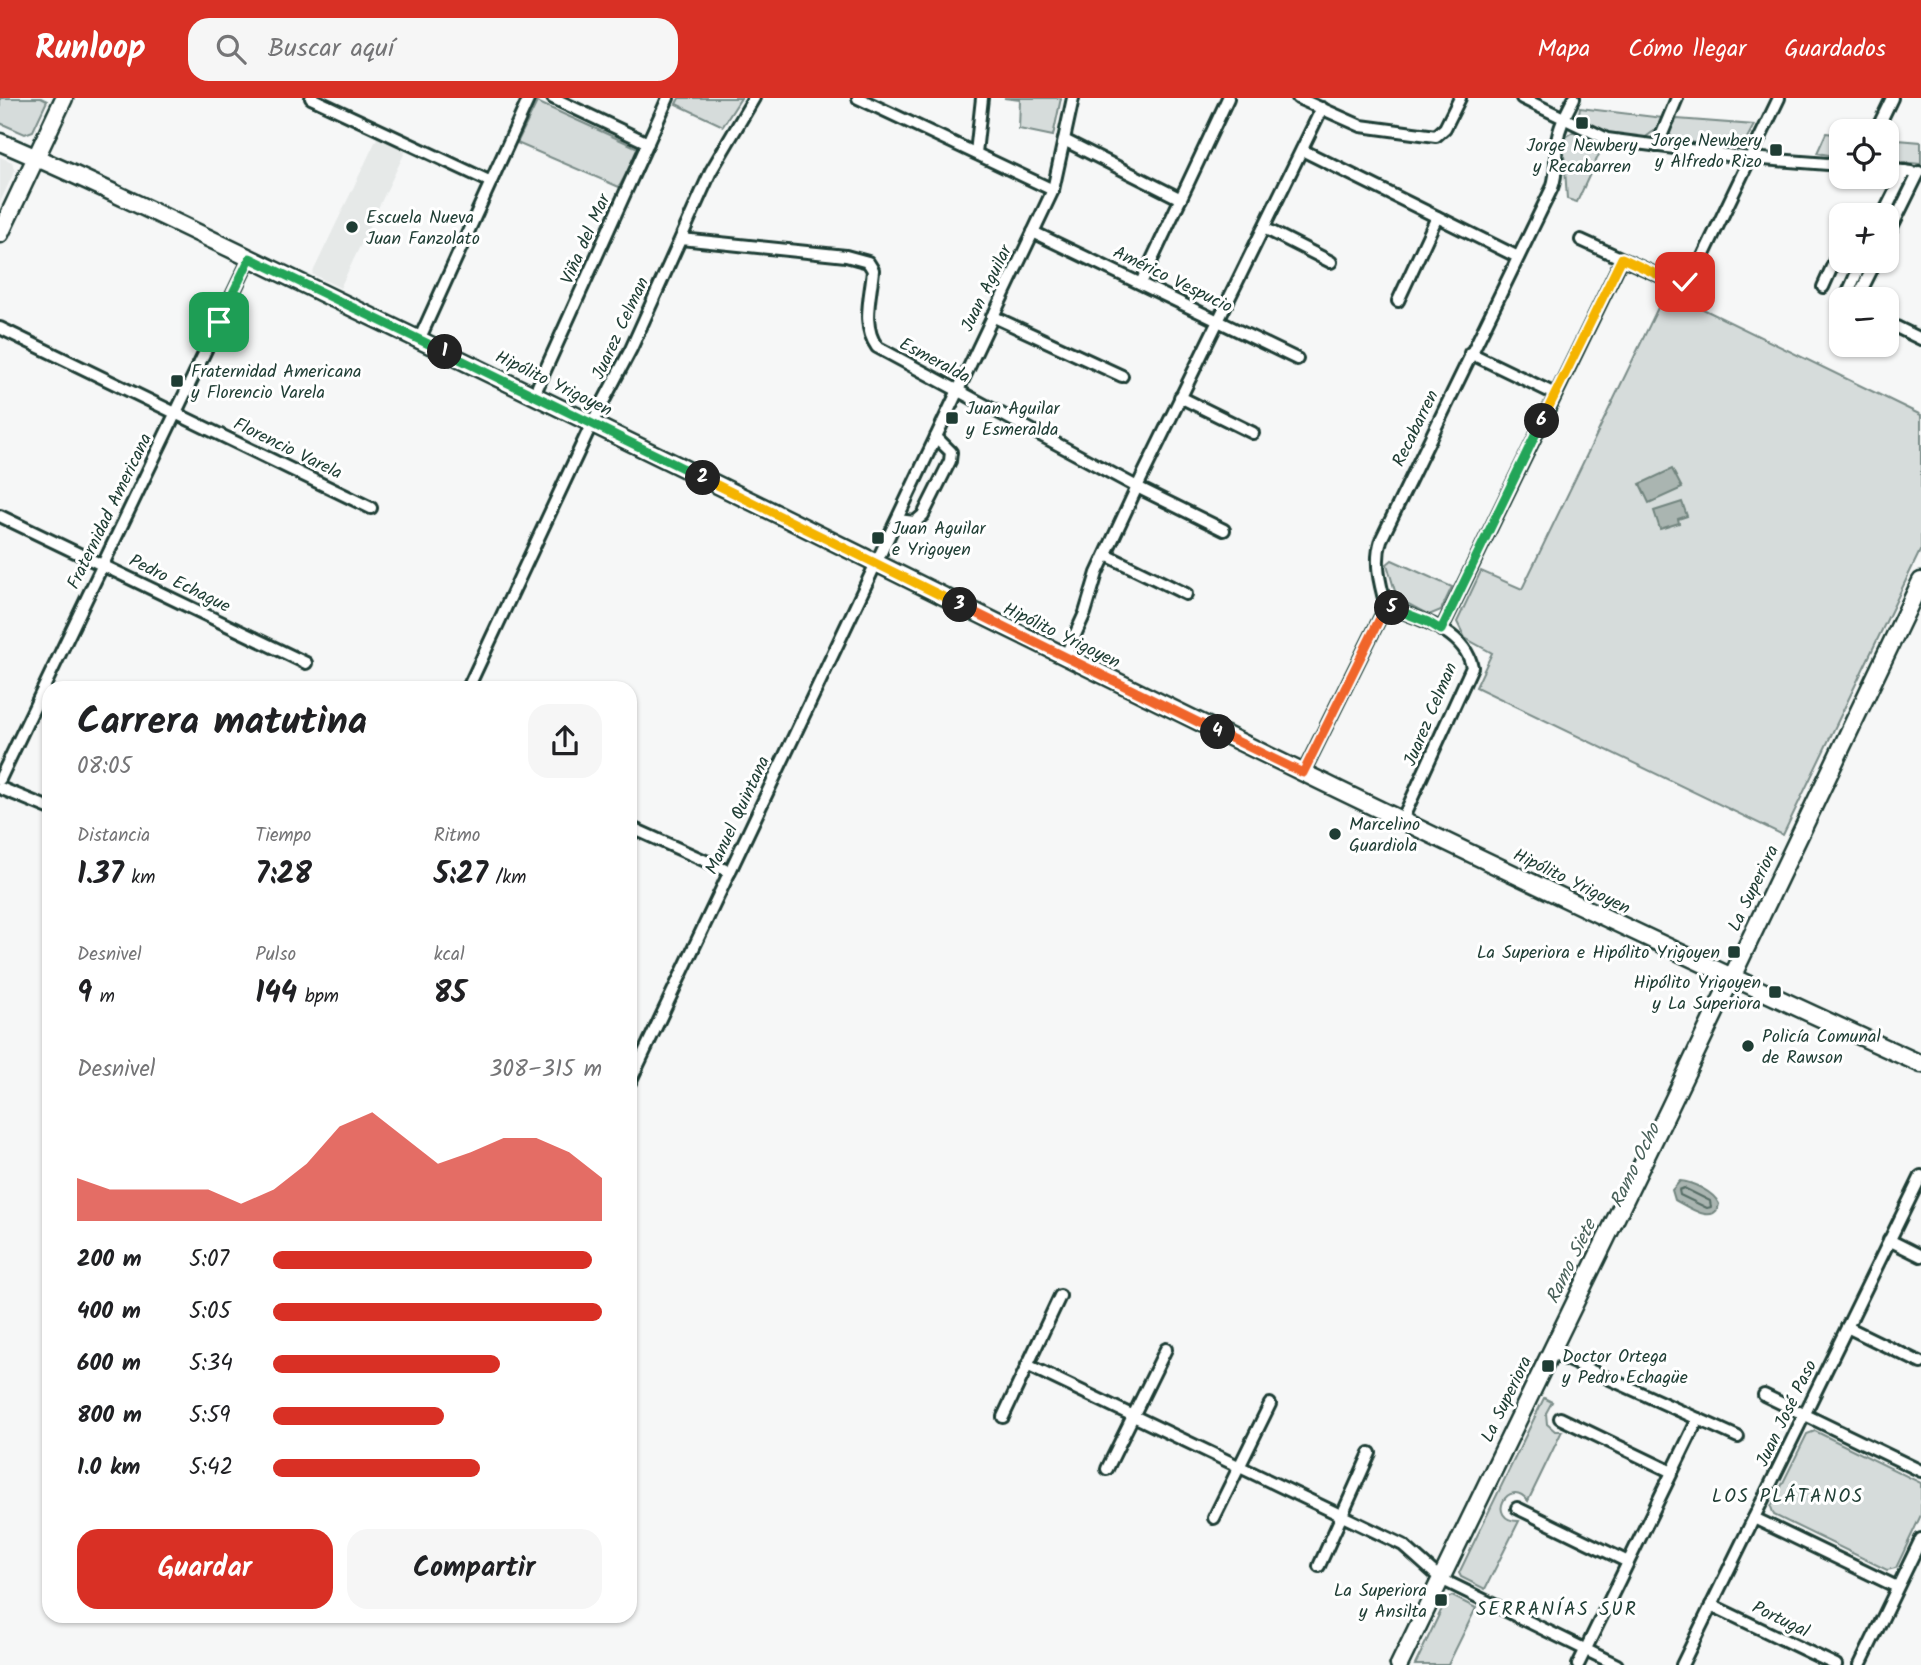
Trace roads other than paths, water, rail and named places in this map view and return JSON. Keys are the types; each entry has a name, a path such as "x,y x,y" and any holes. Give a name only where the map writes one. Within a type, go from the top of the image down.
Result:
{"main road":[{"path":"0,234 64,98"},
{"name":"Hipólito Yrigoyen","path":"0,142 250,258 592,423 1303,773 1731,978 1921,1064"},
{"name":"La Superiora","path":"1399,1665 1731,978 1916,606 1921,581"}],"street":[{"path":"311,98 491,182"},
{"path":"419,340 529,98"},
{"path":"553,98 648,143"},
{"name":"Viña del Mar","path":"534,395 668,98"},
{"name":"Juarez Celman","path":"471,681 592,423 631,349 711,171 754,98"},
{"path":"858,98 1053,190"},
{"path":"976,153 982,98"},
{"name":"Juan Aguilar","path":"876,563 1053,190 1073,98"},
{"path":"1141,284 1228,98"},
{"path":"1298,98 1375,130 1436,136 1445,128 1460,98"},
{"path":"1522,98 1607,139 1750,158 1829,164"},
{"name":"Recabarren","path":"1386,606 1377,572 1377,554 1381,540 1556,177 1557,141 1563,120 1574,98"},
{"path":"1657,146 1677,98"},
{"path":"1581,240 1671,281 1685,282 1697,269 1779,98"},
{"path":"1882,119 1892,98"},
{"path":"1065,657 1085,613 1097,573 1322,108"},
{"path":"1064,140 1181,199"},
{"path":"1303,150 1518,257"},
{"path":"1899,170 1920,172 1899,213"},
{"path":"1889,203 1905,171"},
{"path":"1398,300 1437,217"},
{"path":"1264,228 1331,262"},
{"name":"Américo Vespucio","path":"1033,232 1297,359"},
{"name":"Esmeralda","path":"681,239 846,256 868,262 873,270 867,325 870,337 877,347 1224,530"},
{"name":"Fraternidad Americana","path":"47,681 250,258"},
{"path":"1441,630 1622,258"},
{"path":"1823,287 1829,273"},
{"path":"992,316 1122,376"},
{"name":"Florencio Varela","path":"0,328 371,508"},
{"path":"1899,328 1921,339"},
{"path":"1470,353 1555,394"},
{"path":"1181,397 1253,433"},
{"path":"897,520 915,522 923,515 950,461 951,452 936,437"},
{"name":"Pedro Echague","path":"0,516 306,663"},
{"path":"1106,555 1186,594"},
{"name":"Manuel Quintana","path":"637,1065 876,563"},
{"path":"1303,773 1386,606"},
{"name":"Juarez Celman","path":"1386,606 1428,622 1456,639 1470,656 1472,667 1402,820"},
{"name":"Fraternidad Americana","path":"0,779 42,692"},
{"path":"0,788 42,805"},
{"path":"637,830 730,872"},
{"name":"Juan José Paso","path":"1682,1665 1921,1176"},
{"path":"1889,1240 1921,1256"},
{"path":"1003,1417 1060,1296"},
{"path":"1847,1327 1921,1363"},
{"path":"1107,1469 1166,1349"},
{"path":"1550,1352 1738,1437"},
{"path":"1027,1365 1402,1545 1441,1579 1617,1665"},
{"path":"1764,1395 1921,1471"},
{"path":"1214,1518 1270,1404"},
{"path":"1560,1418 1672,1472"},
{"path":"1578,1665 1698,1419"},
{"path":"1319,1566 1370,1453"},
{"path":"1517,1508 1628,1562"},
{"path":"1754,1518 1897,1587"},
{"path":"1860,1665 1921,1539"},
{"name":"Portugal","path":"1712,1605 1836,1665"}],"water":[{"path":"1672,469 1682,488 1649,503 1640,484"},
{"path":"1682,502 1687,516 1678,519 1679,523 1660,529 1654,511"},
{"path":"1680,1181 1690,1183 1712,1195 1719,1204 1716,1210 1712,1214 1700,1213 1675,1200 1672,1190"}],"waterway":[{"name":"Ramo Siete","path":"1446,1548 1719,986"},
{"name":"Ramo Ocho","path":"1455,1569 1493,1490"},
{"name":"Ramo Siete","path":"1389,1665 1430,1580"},
{"name":"Ramo Ocho","path":"1409,1665 1443,1595"}],"place":[{"name":"Jorge Newbery y Recabarren","path":"1582,123"},
{"name":"Jorge Newbery y Alfredo Rizo","path":"1776,150"},
{"name":"Escuela Nueva Juan Fanzolato","path":"352,227"},
{"name":"Fraternidad Americana y Florencio Varela","path":"177,381"},
{"name":"Juan Aguilar y Esmeralda","path":"952,418"},
{"name":"Juan Aguilar e Yrigoyen","path":"878,538"},
{"name":"Marcelino Guardiola","path":"1335,834"},
{"name":"La Superiora e Hipólito Yrigoyen","path":"1734,952"},
{"name":"Hipólito Yrigoyen y La Superiora","path":"1775,992"},
{"name":"Policía Comunal de Rawson","path":"1748,1046"},
{"name":"Doctor Ortega y Pedro Echagüe","path":"1548,1366"},
{"name":"La Superiora y Ansilta","path":"1441,1600"}],"district":[{"name":"LOS PLÁTANOS","path":"1788,1495"},
{"name":"SERRANÍAS SUR","path":"1557,1608"}]}
